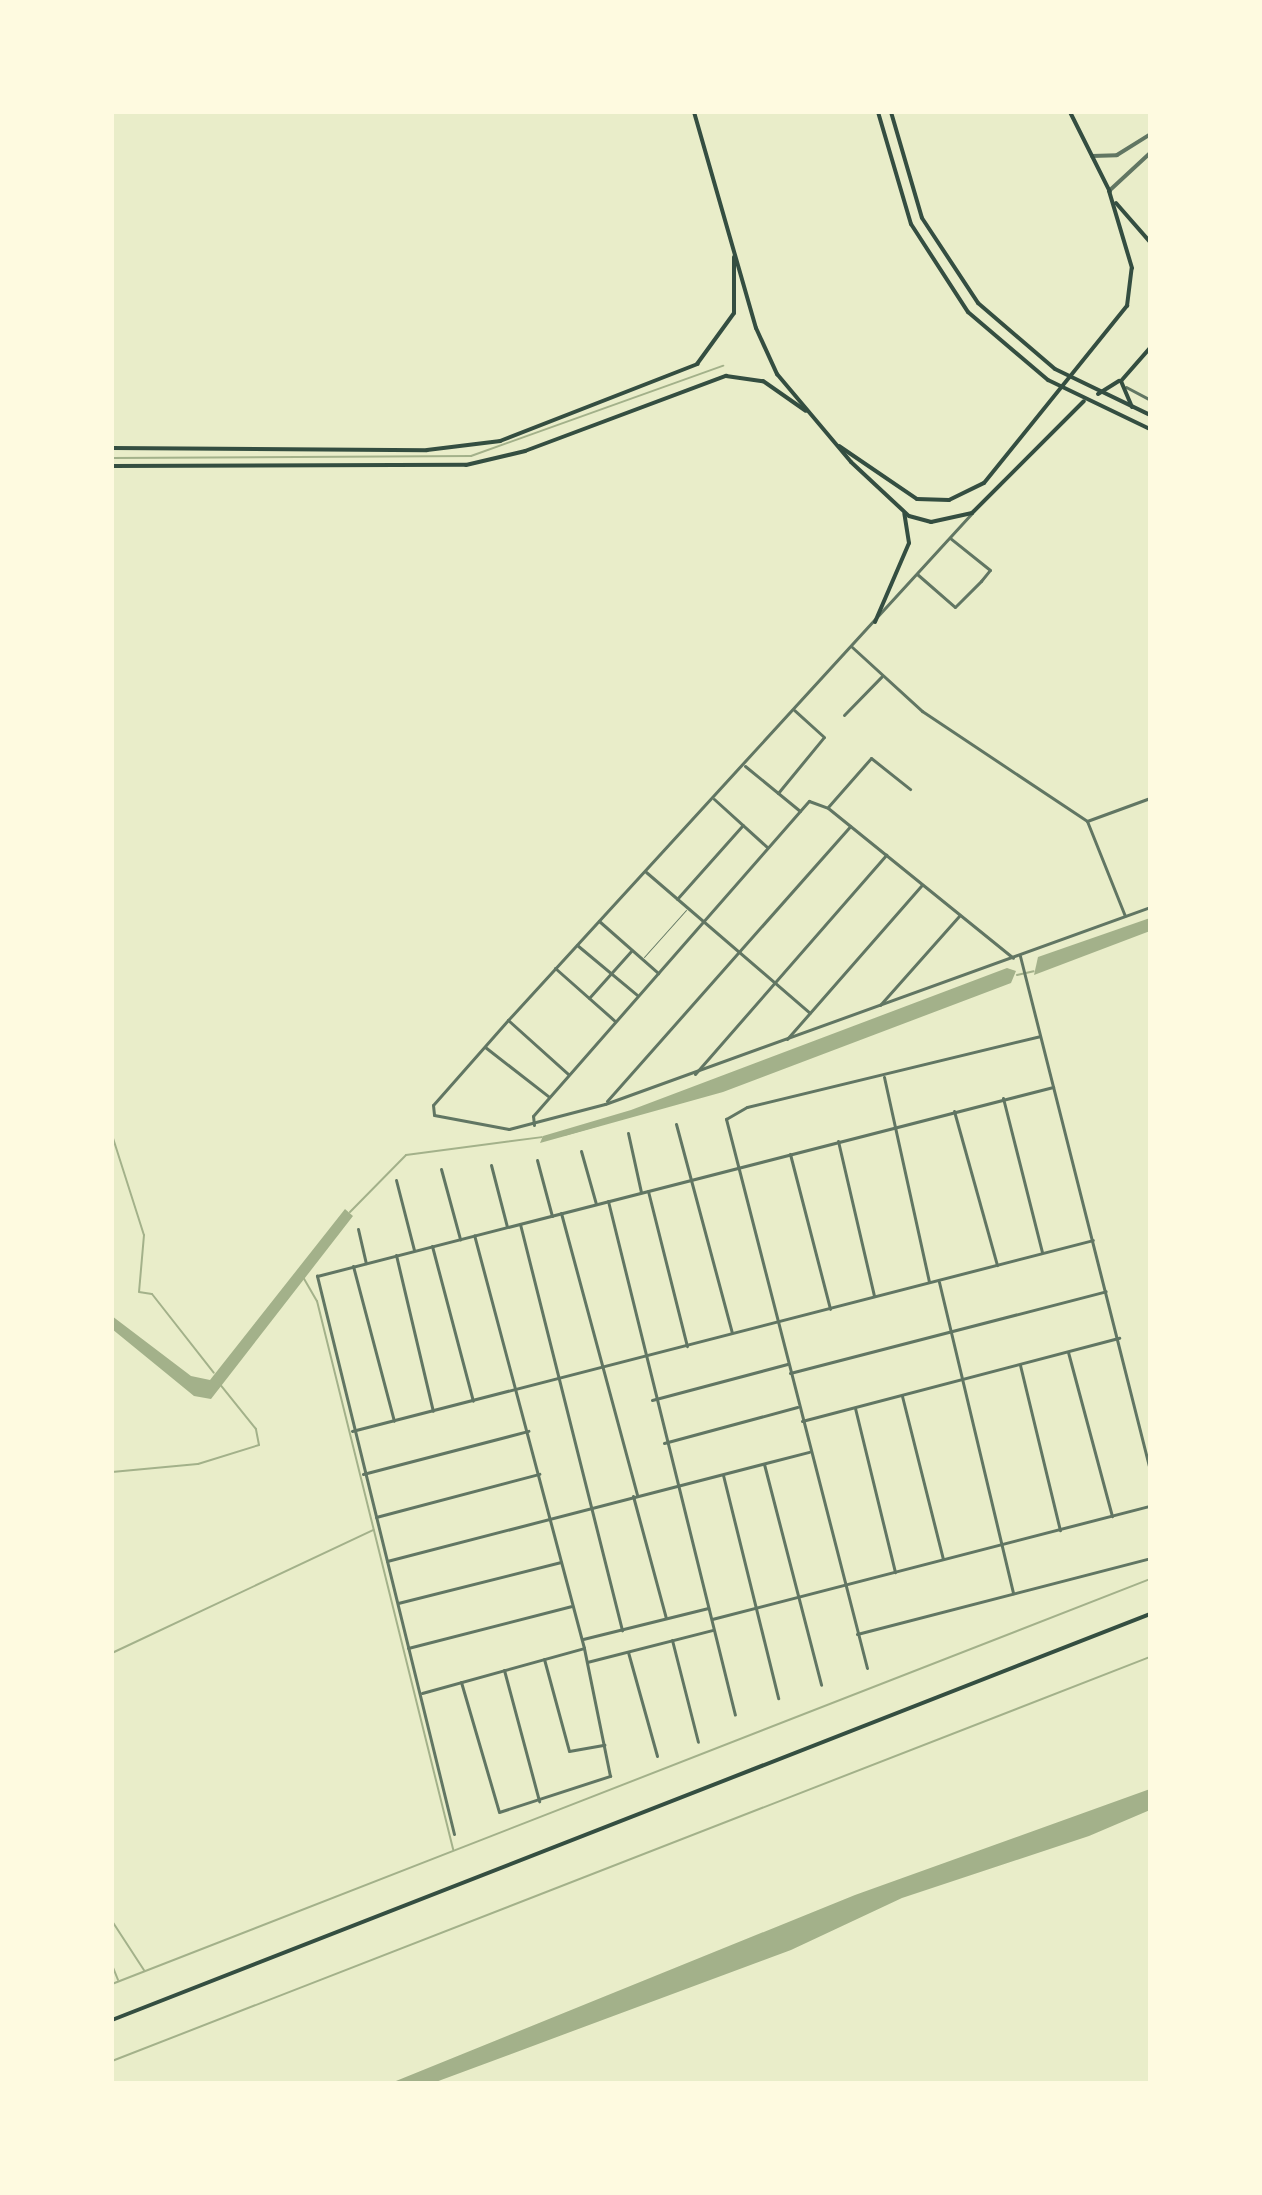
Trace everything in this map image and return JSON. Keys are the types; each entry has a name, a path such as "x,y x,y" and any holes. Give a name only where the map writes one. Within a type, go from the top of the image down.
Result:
{"main road":[{"path":"694,112 734,257 771,362 833,442 903,511 931,522 972,513 1084,401"},
{"path":"878,112 899,196 949,288 1012,354 1084,401 1150,429"},
{"path":"891,112 916,205 960,281 1020,344 1098,394 1150,415"},
{"path":"1070,112 1127,223 1150,242"},
{"path":"833,442 902,493 941,501 984,483 1109,334 1127,306 1132,275 1109,191"},
{"path":"112,448 427,450 500,441 707,356 734,313 734,257"},
{"path":"1098,394 1123,377 1150,348"},
{"path":"112,466 466,465 525,451 726,376 763,381 806,411"},
{"path":"1123,377 1132,407"},
{"path":"875,622 909,543 903,511"},
{"path":"112,2020 1150,1614"}],"street":[{"path":"1092,156 1112,157 1150,134"},
{"path":"1109,191 1150,153"},
{"path":"1123,377 1131,392 1150,400"},
{"path":"972,513 745,766 555,968 433,1105 441,1121 487,1129 534,1125 692,1077 1150,907"},
{"path":"917,574 952,606 981,581 990,570 949,537"},
{"path":"851,647 902,695 1087,821 1125,916"},
{"path":"844,715 882,676"},
{"path":"778,793 824,737 794,710"},
{"path":"828,808 871,758 910,789"},
{"path":"745,766 800,811"},
{"path":"1087,821 1150,798"},
{"path":"714,799 768,848"},
{"path":"534,1125 549,1097 812,800 828,808 1013,958"},
{"path":"677,899 743,825"},
{"path":"605,1104 850,826"},
{"path":"692,1077 886,855"},
{"path":"645,871 810,1013"},
{"path":"785,1042 922,885"},
{"path":"878,1008 960,915"},
{"path":"599,921 658,973"},
{"path":"577,945 637,995"},
{"path":"589,998 632,950"},
{"path":"1020,956 1150,1470"},
{"path":"555,968 615,1021"},
{"path":"508,1020 569,1075"},
{"path":"867,1668 726,1124 747,1107 884,1077 1040,1036"},
{"path":"485,1047 549,1097"},
{"path":"884,1077 892,1128 929,1282"},
{"path":"454,1834 352,1431 317,1276 1053,1087"},
{"path":"1003,1098 1042,1252"},
{"path":"954,1111 997,1265"},
{"path":"676,1124 733,1334"},
{"path":"628,1133 641,1193"},
{"path":"838,1141 874,1296"},
{"path":"581,1151 596,1204"},
{"path":"790,1154 830,1309"},
{"path":"537,1160 552,1216"},
{"path":"491,1165 507,1227"},
{"path":"441,1169 460,1239"},
{"path":"396,1180 414,1250"},
{"path":"648,1191 687,1347"},
{"path":"608,1201 652,1400 677,1485 735,1715"},
{"path":"561,1213 666,1618"},
{"path":"520,1224 622,1630"},
{"path":"358,1229 366,1263"},
{"path":"461,1682 499,1812 610,1776 582,1640 474,1235"},
{"path":"352,1431 1093,1240"},
{"path":"432,1246 473,1401"},
{"path":"396,1255 433,1411"},
{"path":"353,1266 394,1421"},
{"path":"939,1280 958,1379 1013,1593"},
{"path":"790,1373 1106,1291"},
{"path":"802,1421 1119,1338"},
{"path":"1068,1352 1112,1516"},
{"path":"652,1400 787,1364"},
{"path":"1020,1365 1060,1530"},
{"path":"902,1395 943,1559"},
{"path":"664,1443 797,1407"},
{"path":"854,1407 895,1572"},
{"path":"363,1474 528,1431"},
{"path":"387,1561 589,1506 809,1452"},
{"path":"764,1464 821,1685"},
{"path":"376,1517 539,1474"},
{"path":"723,1475 778,1698"},
{"path":"711,1620 1150,1506"},
{"path":"857,1634 1150,1558"},
{"path":"398,1603 561,1562"},
{"path":"408,1648 572,1606"},
{"path":"582,1640 708,1608"},
{"path":"587,1662 713,1630"},
{"path":"672,1640 698,1742"},
{"path":"420,1694 584,1648"},
{"path":"628,1652 657,1756"},
{"path":"544,1659 569,1751 604,1745"},
{"path":"504,1670 539,1801"}],"lane":[{"path":"642,959 687,908"}],"shaded area":[{"path":"1150,918 1150,931 1034,975 1038,957"},
{"path":"1007,968 1016,971 1011,983 723,1092 540,1143 543,1136 631,1110"},
{"path":"345,1209 353,1216 211,1399 194,1396 112,1329 112,1316 191,1376 210,1380"},
{"path":"1150,1789 1150,1810 1089,1836 902,1898 791,1950 433,2083 391,2083 855,1895"}],"waterway":[{"path":"112,458 471,456 723,366"},
{"path":"1017,975 1034,971"},
{"path":"564,1135 600,1125"},
{"path":"112,1135 144,1235 139,1292 152,1294 214,1373"},
{"path":"350,1212 406,1155 542,1137"},
{"path":"303,1277 317,1301 453,1849"},
{"path":"112,1472 198,1464 259,1445 256,1429 219,1383"},
{"path":"112,1653 373,1530"},
{"path":"112,1984 1150,1579"},
{"path":"112,2061 1150,1657"},
{"path":"112,1921 144,1970"},
{"path":"112,1965 118,1980"}]}
